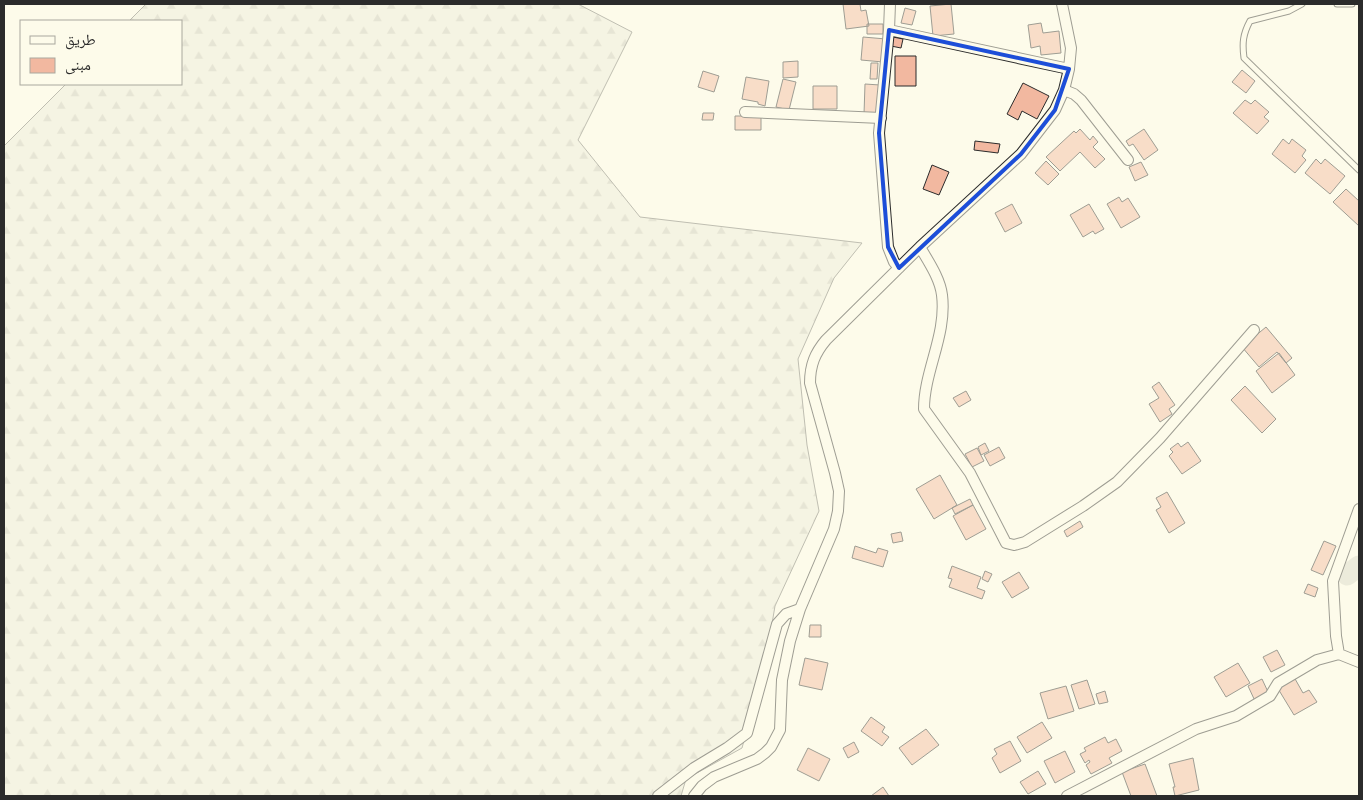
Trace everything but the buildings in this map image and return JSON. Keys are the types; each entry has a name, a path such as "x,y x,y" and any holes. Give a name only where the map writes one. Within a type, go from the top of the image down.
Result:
{"street":[{"path":"890,4 880,132 888,247 894,262 899,268"},
{"path":"694,796 702,786 714,777 757,759 765,753 776,739 780,730 782,680 790,641 800,609 834,529 838,511 839,491 810,383 810,371 818,349 920,247 1021,154 1055,110 1064,90 1071,48 1062,4"},
{"path":"889,30 1069,69"},
{"path":"1064,90 1074,94 1081,100 1128,160"},
{"path":"745,112 881,118"},
{"path":"920,247 936,274 942,294 942,323 924,396 924,409 970,473 1006,543 1014,545 1025,542 1083,506 1117,482 1160,438 1254,330"},
{"path":"1339,654 1336,636 1333,581 1359,509"},
{"path":"658,796 694,768 747,733 777,624 786,614 800,609"},
{"path":"1068,796 1196,729 1236,716 1270,696 1278,683 1317,660 1339,654 1359,662"}],"lane":[{"path":"1302,4 1250,21 1244,32 1242,43 1244,58 1359,170"},
{"path":"1337,4 1352,4"}],"highlighted area":[{"path":"889,30 1069,69 1055,110 1021,154 899,268 888,247 879,133"}],"green space":[{"path":"146,4 578,4 632,32 578,140 640,217 862,243 834,278 798,359 807,445 819,511 775,606 766,659 742,748 686,779 681,796 4,796 4,146 65,85 182,85 182,20 130,20"}],"waterway":[{"path":"1347,575 1359,566"}]}
